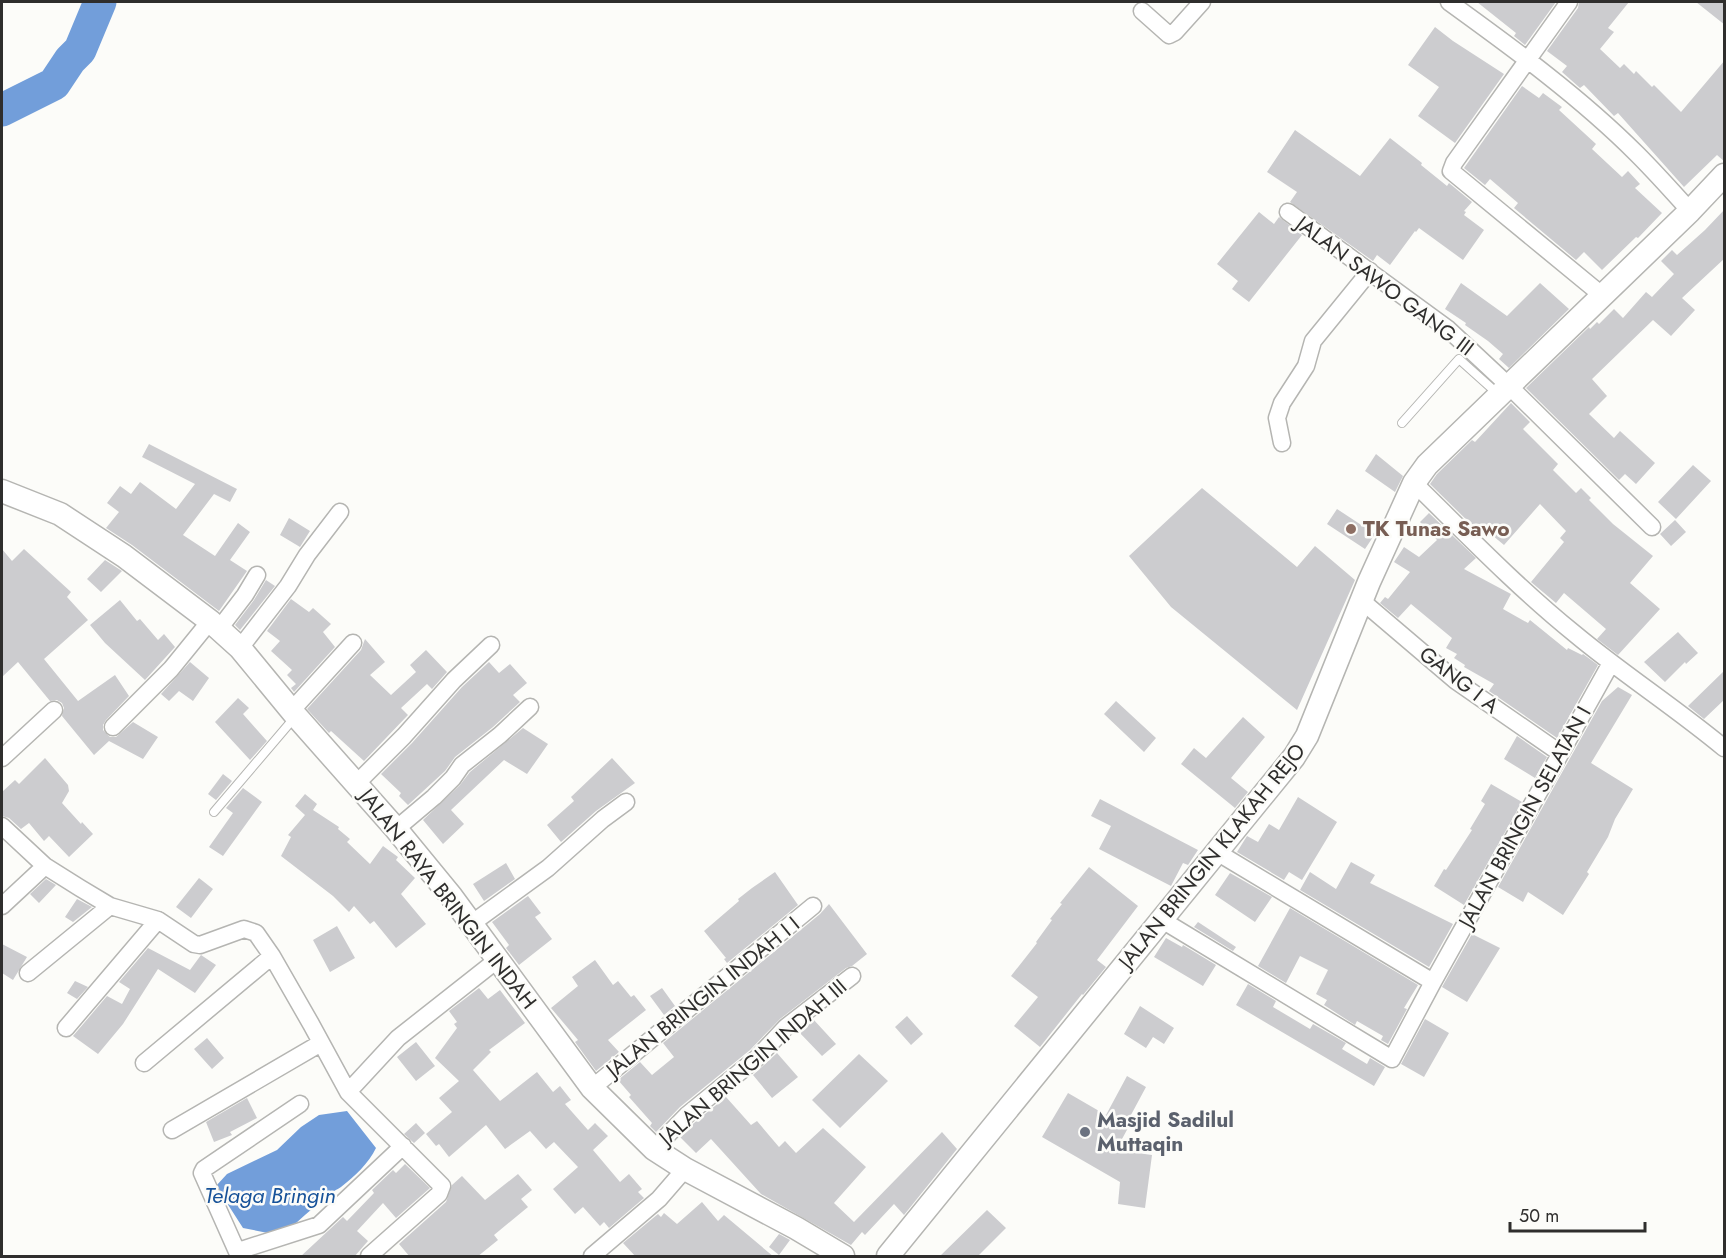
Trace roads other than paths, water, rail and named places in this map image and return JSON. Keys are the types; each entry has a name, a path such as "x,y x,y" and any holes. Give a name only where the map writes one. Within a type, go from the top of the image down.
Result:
{"street":[{"path":"1142,11 1168,36 1175,32 1202,2"},
{"path":"1449,2 1527,58 1590,111 1637,154 1690,211"},
{"path":"1569,2 1527,58 1454,163 1451,171 1603,296"},
{"name":"JALAN BRINGIN KLAKAH REJO","path":"888,1257 1162,920 1215,851 1294,757 1307,736 1362,601 1414,483 1427,465 1725,175"},
{"name":"JALAN SAWO GANG III","path":"1288,212 1448,329 1503,390 1652,527"},
{"path":"1282,443 1277,418 1282,403 1306,366 1313,341 1370,271"},
{"path":"1414,483 1525,592 1611,663 1681,712 1725,748"},
{"name":"JALAN RAYA BRINGIN INDAH","path":"2,491 60,514 124,556 214,625 240,648 293,713 396,829 471,924 592,1088 654,1149 796,1228 843,1257"},
{"path":"240,648 288,586 307,555 340,512"},
{"path":"113,727 245,596 257,575"},
{"name":"GANG I A","path":"1362,601 1456,681 1560,753"},
{"path":"293,713 353,643"},
{"path":"356,784 404,736 454,680 491,645"},
{"name":"JALAN BRINGIN SELATAN I","path":"1162,920 1391,1060 1432,982 1611,663"},
{"path":"396,829 434,797 462,765 500,735 530,707"},
{"path":"2,758 54,710"},
{"path":"471,924 548,868 603,819 626,802"},
{"path":"2,825 45,866 110,906 158,920 194,944 200,945 244,929 256,933 272,956 348,1092 440,1182 441,1190 369,1257"},
{"path":"1215,851 1432,982"},
{"path":"2,906 45,866"},
{"path":"28,973 110,906"},
{"name":"JALAN BRINGIN INDAH I I","path":"592,1088 813,906"},
{"path":"66,1028 158,920"},
{"path":"144,1063 272,956"},
{"path":"348,1092 398,1038 497,960"},
{"name":"JALAN BRINGIN INDAH III","path":"654,1149 687,1115 757,1058 786,1027 852,976"},
{"path":"172,1130 321,1043"},
{"path":"300,1104 204,1169 202,1173 238,1254 321,1223 402,1146"},
{"path":"592,1257 659,1199 685,1168"}],"lane":[{"path":"1401,423 1459,360 1503,390"},
{"path":"214,812 293,713"}],"water":[{"name":"Telaga Bringin","path":"347,1111 376,1148 365,1164 351,1179 330,1194 283,1236 243,1228 216,1186 227,1174 277,1150 301,1127 319,1115"}],"waterway":[{"path":"2,110 54,84 70,60 80,50 100,2"}],"place":[{"name":"TK Tunas Sawo","path":"1351,529"},
{"name":"Masjid Sadilul Muttaqin","path":"1085,1132"}]}
